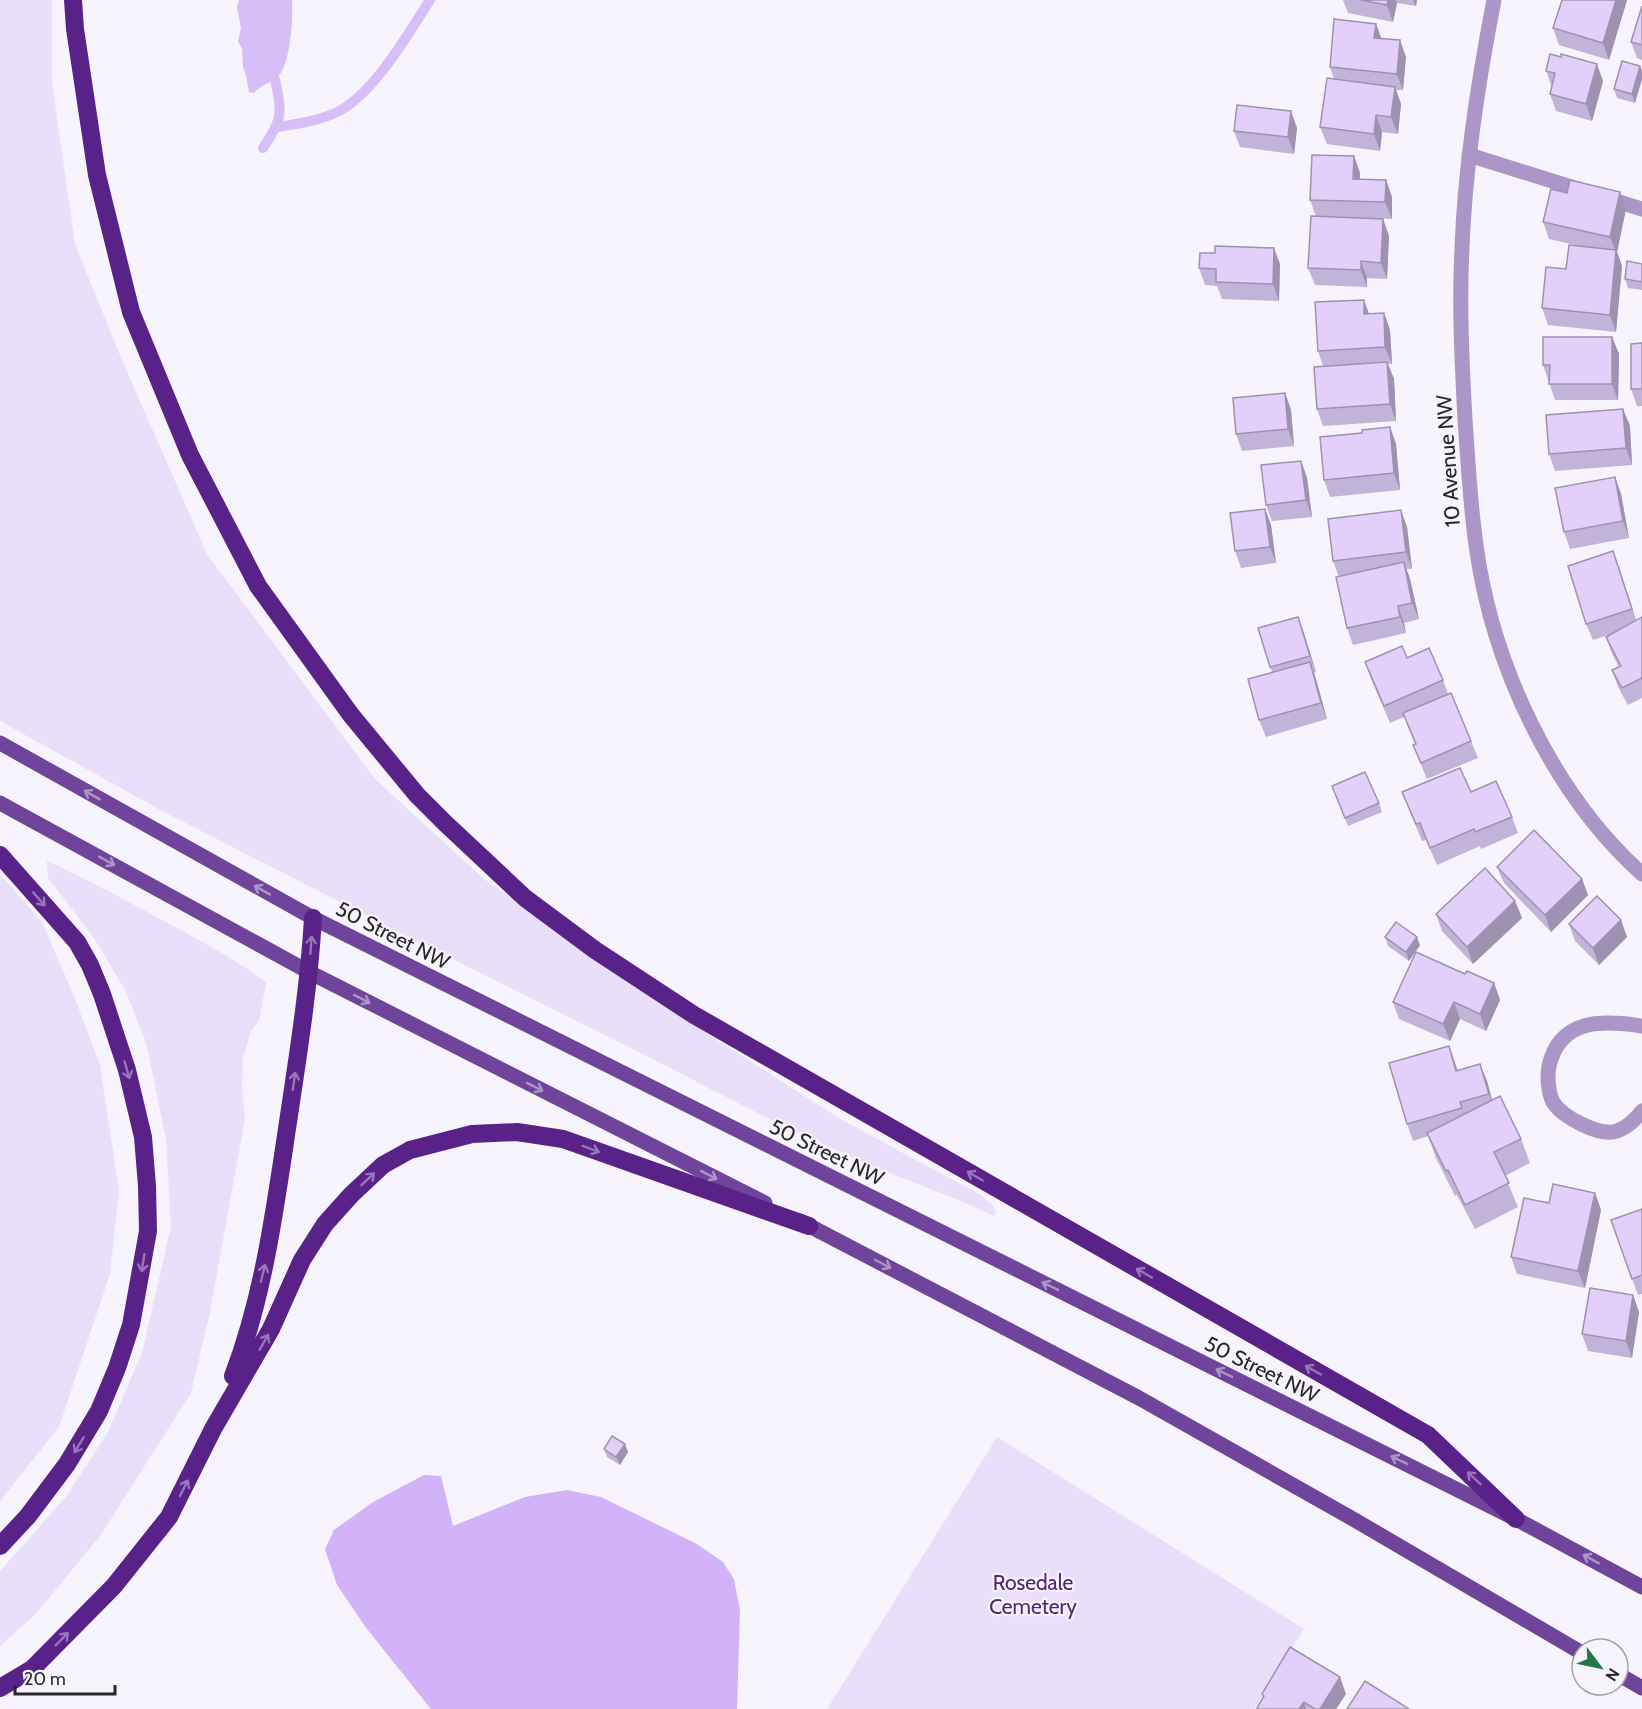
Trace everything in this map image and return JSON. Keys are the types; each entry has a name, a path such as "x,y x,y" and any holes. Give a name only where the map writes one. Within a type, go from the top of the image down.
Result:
{"highway":[{"path":"73,0 75,29 97,175 131,312 190,455 258,586 351,715 417,795 525,898 642,983 1428,1435 1516,1518"},
{"path":"0,855 77,942 102,994 127,1070 143,1137 148,1231 131,1325 117,1368 99,1411 67,1464 28,1516 0,1546"},
{"path":"213,1428 243,1350 270,1247 309,972 313,918"},
{"path":"0,1688 32,1669 114,1586 169,1517 213,1428 271,1329 302,1260 325,1224 383,1165 410,1150 472,1134 517,1132 563,1139 809,1226"}],"main road":[{"name":"50 Street NW","path":"0,743 313,918 1516,1518 1642,1587"},
{"path":"0,803 309,972 809,1226 1138,1398 1353,1519 1570,1646"}],"street":[{"name":"10 Avenue NW","path":"1494,0 1480,72 1469,155 1462,248 1460,336 1476,546 1488,607 1502,655 1522,705 1574,795 1605,836 1642,874"},
{"path":"1469,155 1642,209"},
{"path":"1642,1026 1612,1021 1576,1027 1561,1039 1552,1053 1547,1075 1553,1102 1569,1118 1582,1125 1615,1132 1633,1122 1642,1111"}],"green space":[{"path":"0,0 52,0 52,82 75,244 122,360 207,554 374,778 484,879 709,1035 842,1120 979,1194 992,1204 996,1211 994,1216 869,1165 761,1115 164,812 0,721"},
{"path":"47,861 210,946 266,983 259,1021 251,1031 243,1058 242,1089 245,1119 210,1312 191,1393 100,1536 34,1616 0,1646 0,1571 65,1498 107,1434 142,1353 171,1226 166,1140 146,1042 125,990 94,938 48,878"},
{"path":"0,874 42,922 74,996 100,1065 119,1191 110,1274 59,1427 0,1501"},
{"name":"Rosedale Cemetery","path":"997,1437 1304,1629 1254,1709 827,1709"}],"shaded area":[{"path":"239,0 292,0 288,52 282,71 277,78 254,93 249,92 243,67 242,49 238,41 241,28 237,7"},
{"path":"424,1475 441,1476 453,1526 525,1497 567,1490 601,1497 697,1544 723,1562 734,1579 740,1610 737,1709 431,1709 367,1629 337,1585 325,1549 334,1530 373,1502"}],"building":[{"path":"1361,0 1388,0 1387,5"},
{"path":"1562,0 1616,0 1603,43 1553,28"},
{"path":"1642,6 1642,45 1631,42"},
{"path":"1334,19 1376,24 1374,38 1400,40 1397,74 1330,67"},
{"path":"1550,54 1561,57 1561,54 1597,64 1586,104 1550,94 1555,73 1546,71"},
{"path":"1622,61 1640,66 1632,94 1614,89"},
{"path":"1327,78 1395,87 1391,117 1376,115 1374,134 1320,127"},
{"path":"1237,105 1291,111 1288,137 1234,131"},
{"path":"1312,155 1354,156 1353,179 1386,180 1385,202 1310,200"},
{"path":"1570,180 1620,192 1610,237 1543,222 1551,189 1567,193"},
{"path":"1311,216 1383,219 1381,263 1361,261 1361,270 1308,268"},
{"path":"1569,245 1616,250 1610,315 1542,308 1546,267 1566,269"},
{"path":"1215,246 1274,248 1273,284 1216,282 1216,269 1199,268 1200,253 1215,253"},
{"path":"1627,261 1642,264 1642,282 1625,279"},
{"path":"1364,300 1364,314 1384,313 1385,347 1318,351 1315,302"},
{"path":"1543,337 1612,337 1612,384 1549,384 1550,365 1543,365"},
{"path":"1642,343 1642,389 1631,389 1631,344"},
{"path":"1387,362 1390,404 1317,409 1314,367"},
{"path":"1285,393 1288,429 1236,434 1233,398"},
{"path":"1623,409 1626,448 1549,454 1546,415"},
{"path":"1390,427 1394,473 1324,480 1320,437 1362,433 1362,430"},
{"path":"1301,461 1306,500 1266,505 1261,465"},
{"path":"1615,477 1623,521 1564,532 1555,488"},
{"path":"1265,509 1270,547 1235,551 1230,513"},
{"path":"1401,510 1406,552 1333,561 1328,519"},
{"path":"1613,551 1632,609 1586,624 1568,566"},
{"path":"1404,562 1412,603 1398,606 1400,617 1347,628 1336,577"},
{"path":"1298,617 1310,656 1270,667 1258,628"},
{"path":"1642,617 1642,678 1622,688 1612,670 1621,666 1606,637"},
{"path":"1402,646 1407,658 1429,648 1443,680 1384,706 1365,662"},
{"path":"1310,662 1321,703 1259,720 1248,679"},
{"path":"1451,693 1471,741 1421,763 1403,713"},
{"path":"1460,768 1471,792 1496,781 1512,817 1475,832 1474,829 1430,848 1420,823 1416,824 1402,792"},
{"path":"1365,772 1379,803 1345,818 1332,786"},
{"path":"1534,830 1582,879 1545,915 1497,867"},
{"path":"1485,868 1515,901 1467,947 1436,914"},
{"path":"1597,896 1621,920 1593,948 1569,924"},
{"path":"1396,922 1417,937 1406,952 1385,937"},
{"path":"1416,952 1465,974 1467,971 1494,983 1480,1014 1454,1002 1443,1024 1393,1002"},
{"path":"1449,1046 1456,1071 1480,1064 1489,1094 1460,1102 1462,1108 1407,1124 1389,1063"},
{"path":"1500,1096 1521,1139 1494,1152 1509,1183 1465,1205 1427,1133"},
{"path":"1553,1184 1595,1193 1578,1271 1511,1257 1524,1198 1549,1203"},
{"path":"1642,1209 1642,1275 1632,1279 1611,1220"},
{"path":"1590,1288 1633,1295 1626,1341 1582,1334"},
{"path":"612,1436 625,1444 616,1457 604,1449"},
{"path":"1290,1647 1340,1677 1320,1709 1315,1709 1304,1702 1299,1709 1257,1708 1264,1696 1262,1694"},
{"path":"1365,1681 1409,1709 1347,1709"}],"waterway":[{"path":"277,127 321,118 349,105 376,79 430,0"},
{"path":"263,148 279,116 280,108 275,80"}]}
